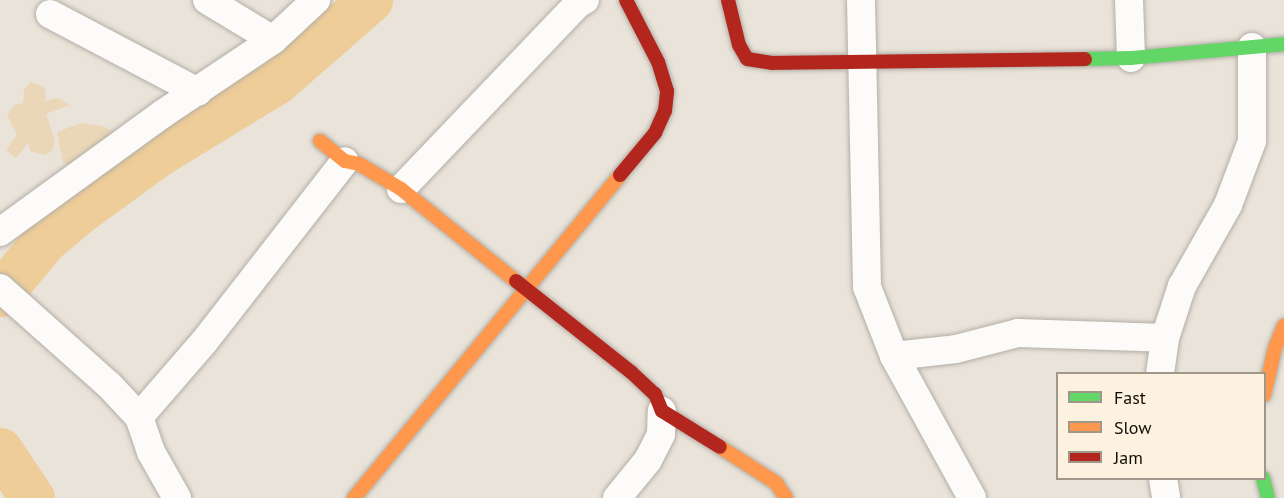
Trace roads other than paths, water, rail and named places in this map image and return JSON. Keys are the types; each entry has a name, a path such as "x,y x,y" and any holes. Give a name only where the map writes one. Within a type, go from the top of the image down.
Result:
{"street":[{"path":"207,0 273,40"},
{"path":"0,232 161,115 198,93 273,40 316,0"},
{"path":"400,189 578,4 585,0"},
{"path":"354,498 655,133 665,111 667,91 658,62 626,0"},
{"path":"728,0 739,45 747,59 772,63 1131,58 1284,44"},
{"path":"861,0 867,287 894,356 972,498"},
{"path":"1129,0 1131,58"},
{"path":"50,14 198,93"},
{"path":"1160,372 1165,338 1182,286 1228,205 1252,141 1252,47"},
{"path":"320,141 345,161 358,164 400,189 527,287 655,394 662,411 661,434 648,460 617,498"},
{"path":"139,417 204,342 345,161"},
{"path":"0,288 24,308 53,338 110,385 139,417 151,452 177,498"},
{"path":"1266,386 1275,348 1284,326"},
{"path":"894,356 956,349 1018,333 1165,338"},
{"path":"662,411 776,483 786,498"},
{"path":"1162,480 1166,498"},
{"path":"1264,480 1268,498"}],"waterway":[{"path":"0,294 45,240 81,210 158,154 276,82 370,0"},
{"path":"0,450 32,498"}]}
